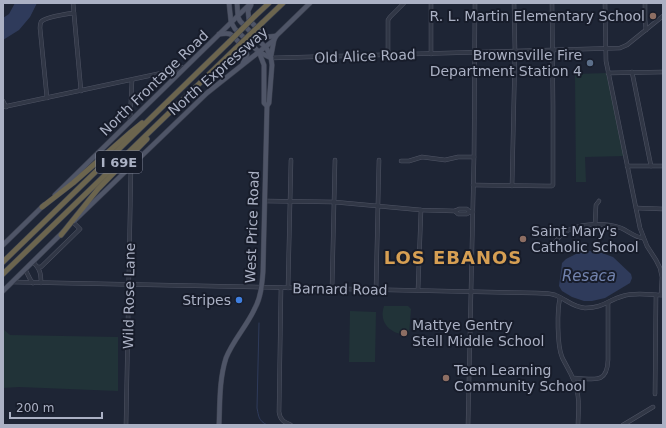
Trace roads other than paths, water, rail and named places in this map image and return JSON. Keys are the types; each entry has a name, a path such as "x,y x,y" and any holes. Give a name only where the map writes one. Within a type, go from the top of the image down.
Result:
{"highway":[{"name":"North Expressway","path":"3,262 269,3"},
{"name":"North Expressway","path":"3,274 283,3"},
{"path":"42,207 73,183 131,132 160,109"},
{"path":"61,235 98,189 149,137 164,118"}],"main road":[{"path":"229,3 231,22 235,29 259,52 271,58 275,38 267,37 249,20 248,11 251,3"},
{"path":"224,30 227,22 229,3"},
{"path":"237,3 238,17"},
{"name":"North Frontage Road","path":"3,244 251,3"},
{"name":"North Expressway","path":"3,291 207,93 265,47 310,3"},
{"name":"West Price Road","path":"219,425 220,384 224,364 229,351 256,307 263,272 267,106 269,103 272,65 271,58 265,47 238,17"},
{"path":"219,34 231,34 246,51 246,58 241,66"},
{"path":"259,52 264,65 264,102 267,106"}],"street":[{"path":"73,3 81,91"},
{"path":"388,54 388,20 404,3"},
{"path":"431,3 431,54"},
{"path":"468,425 471,212 474,157 474,3"},
{"path":"512,186 515,51 514,3"},
{"path":"473,185 553,185 552,3"},
{"path":"605,3 606,61 608,73 640,228 643,238 660,268 662,277 662,295"},
{"path":"645,3 646,30"},
{"path":"47,98 40,28 41,22 47,18 74,13"},
{"name":"Old Alice Road","path":"271,58 606,49 623,47 663,16"},
{"path":"3,101 4,107 186,67"},
{"path":"632,72 651,166"},
{"path":"608,73 663,72"},
{"path":"130,121 132,80"},
{"path":"400,161 422,157 445,160 458,157 474,157"},
{"path":"288,288 292,160"},
{"path":"332,289 335,160"},
{"path":"376,289 379,160"},
{"name":"Wild Rose Lane","path":"126,425 131,166"},
{"path":"628,166 663,166"},
{"path":"265,201 334,202 421,210 455,211 458,214 467,214 471,212"},
{"path":"595,225 596,205 599,201"},
{"path":"636,208 663,209"},
{"path":"418,290 421,210"},
{"path":"38,267 41,267 80,229 73,222"},
{"path":"549,249 558,238 569,230 578,227 595,225 617,227 630,232 636,237 643,238"},
{"path":"33,262 38,267 41,274 41,283"},
{"path":"25,269 28,277 33,283"},
{"name":"Barnard Road","path":"12,282 546,293 556,295 572,305 582,308 598,306 626,295 662,295"},
{"path":"281,288 279,412 282,421 291,425"},
{"path":"655,394 656,295"},
{"path":"560,298 559,346 562,357 573,378 578,394 578,425"},
{"path":"573,378 598,378 604,376 606,373 608,360 608,303"},
{"path":"623,425 653,407"}],"water":[{"path":"15,3 37,3 30,17 19,30 3,40 3,18 9,14"},
{"name":"Resaca","path":"584,250 602,253 613,257 631,274 632,278 630,283 605,298 592,301 584,301 572,297 562,291 559,286 562,263 566,259"}],"waterway":[{"path":"259,323 257,408 260,420 267,425"}],"place":[{"name":"R. L. Martin Elementary School","path":"653,16"},
{"name":"Brownsville Fire Department Station 4","path":"590,63"},
{"name":"Saint Mary's Catholic School","path":"523,239"},
{"name":"Stripes","path":"239,300"},
{"name":"Mattye Gentry Stell Middle School","path":"404,333"},
{"name":"Teen Learning Community School","path":"446,378"}],"district":[{"name":"LOS EBANOS","path":"453,258"}]}
